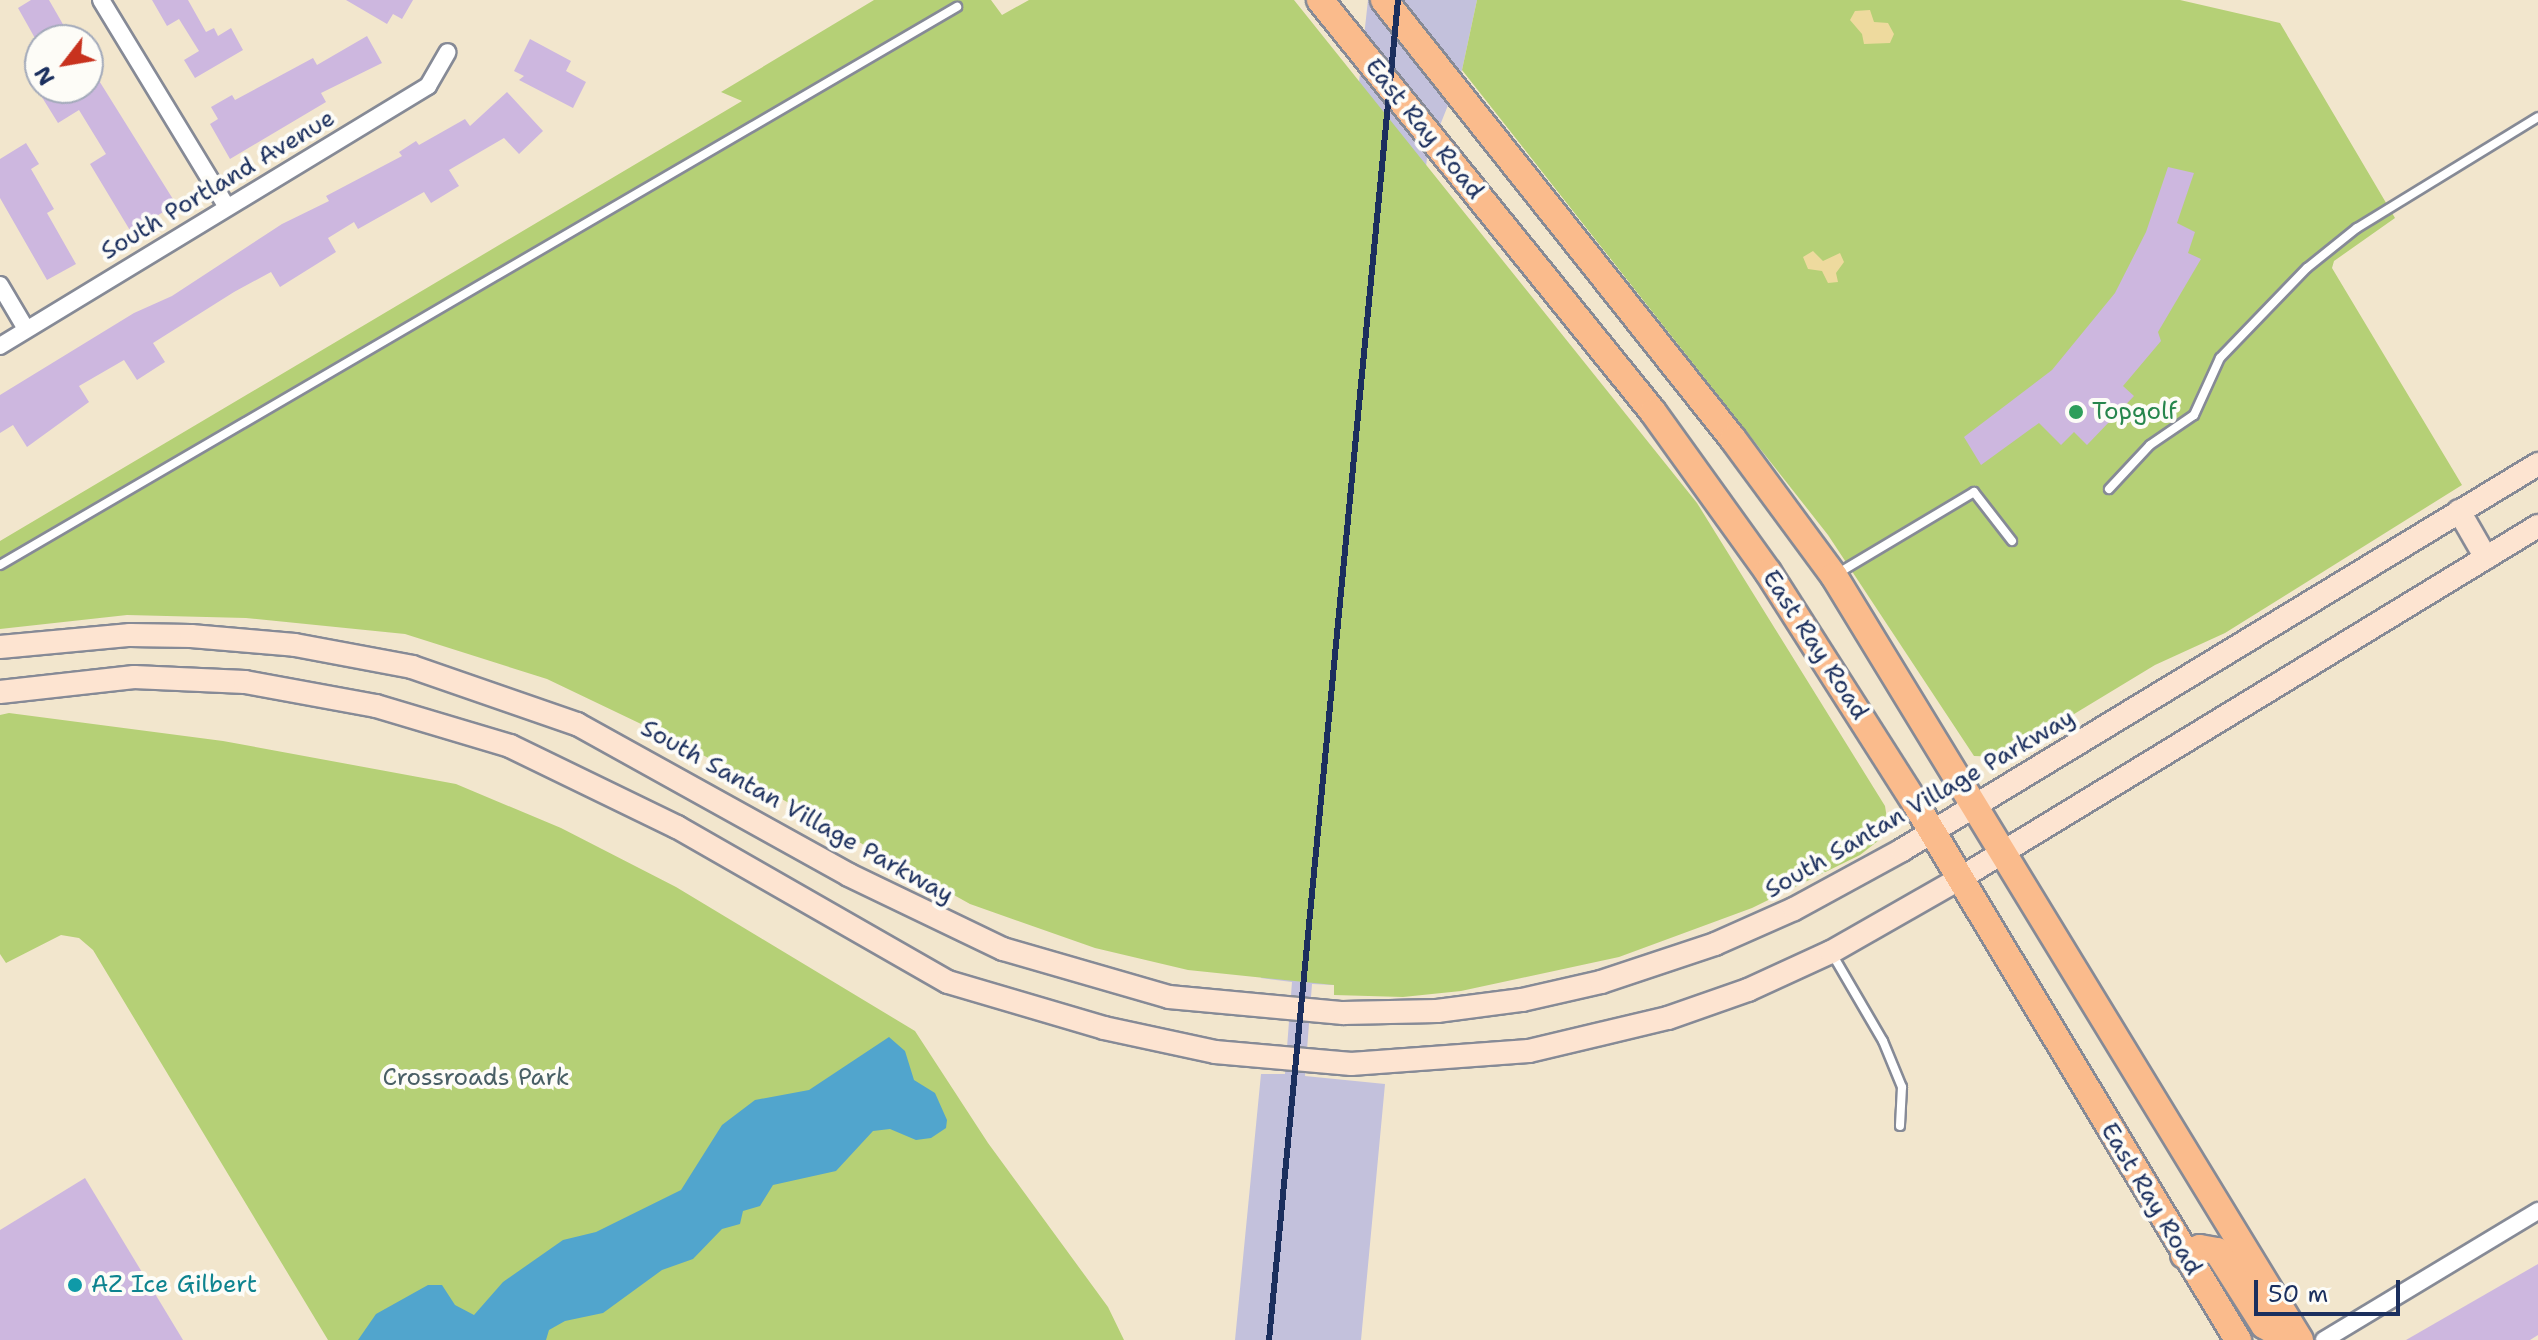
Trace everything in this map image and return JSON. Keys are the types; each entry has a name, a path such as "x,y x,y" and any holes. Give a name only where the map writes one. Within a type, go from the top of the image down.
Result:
{"main road":[{"name":"East Ray Road","path":"1320,0 1661,423 1768,572 1932,832 2238,1340"},
{"name":"East Ray Road","path":"1384,0 1834,576 2300,1340"},
{"name":"South Santan Village Parkway","path":"0,647 130,635 259,641 371,657 463,681 588,729 849,875 1003,949 1113,983 1231,1005 1386,1013 1483,1006 1560,992 1642,970 1758,926 1932,832 2538,464"},
{"path":"2459,511 2486,558"},
{"path":"0,692 134,677 245,682 376,706 510,746 663,820 948,982 1104,1028 1215,1052 1351,1064 1529,1051 1668,1018 1748,990 1831,952 1959,879 2538,526"},
{"path":"2184,1255 2200,1248 2217,1251 2264,1325 2289,1340"}],"street":[{"path":"101,0 227,207"},
{"name":"South Portland Avenue","path":"0,346 428,86 448,52"},
{"path":"0,285 26,329"},
{"path":"2324,1340 2538,1211"}],"lane":[{"path":"0,565 957,7"},
{"path":"2109,489 2150,445 2194,415 2220,358 2307,268 2357,228 2538,117"},
{"path":"1834,576 1974,492 2012,541"},
{"path":"1831,952 1883,1041 1902,1087 1900,1126"}],"shaded area":[{"path":"1368,0 1477,0 1462,70 1427,158 1334,985 1312,984 1305,1076 1385,1084 1361,1340 1235,1340 1261,1074 1285,1074 1292,982 1261,978"}],"green space":[{"path":"874,0 991,0 1002,15 1029,0 1294,0 1697,503 1885,806 1888,825 1883,837 1860,855 1752,908 1619,957 1461,991 1403,997 1334,995 1334,985 1188,970 1095,948 970,904 685,745 547,679 405,634 246,618 127,615 0,629 0,541 742,101 721,92"},
{"name":"Topgolf","path":"1477,0 2180,0 2280,23 2395,218 2334,261 2332,268 2462,485 2225,633 2155,665 2003,757 1974,756 1828,535 1462,70"},
{"name":"Crossroads Park","path":"9,713 223,741 456,784 561,828 676,887 915,1031 988,1143 1108,1307 1124,1340 328,1340 93,950 79,938 61,935 6,963 0,954 0,715"}],"sand":[{"path":"1870,10 1874,22 1888,23 1894,34 1890,43 1864,44 1862,34 1850,20 1855,11"},
{"path":"1813,251 1823,261 1840,253 1844,262 1836,273 1838,282 1828,283 1822,271 1808,269 1803,257"}],"water":[{"path":"889,1037 905,1051 914,1080 935,1093 947,1120 946,1128 931,1138 916,1140 890,1129 873,1131 836,1171 773,1185 760,1206 743,1211 740,1224 722,1229 693,1259 662,1270 603,1313 565,1321 549,1330 546,1340 358,1340 376,1314 428,1285 442,1285 455,1305 474,1315 503,1282 563,1240 596,1232 681,1190 722,1125 755,1100 809,1090"}],"building":[{"path":"31,0 49,0 63,24 27,24 18,8"},
{"path":"152,0 188,0 206,32 214,28 218,36 231,28 243,50 195,78 184,60 199,51 179,19 167,26"},
{"path":"346,0 413,0 402,19 393,14 387,24"},
{"path":"367,36 382,63 321,93 326,102 230,159 210,124 218,119 211,107 232,95 235,100 313,58 317,65"},
{"path":"530,39 571,61 566,71 586,82 573,108 519,80 524,76 514,71"},
{"path":"104,89 176,204 131,232 90,164 106,154 79,110 58,123 46,104 104,104"},
{"path":"507,92 543,131 519,154 504,138 449,170 459,186 431,203 424,192 358,229 354,222 328,238 336,252 280,287 271,272 234,292 153,343 165,362 137,380 124,360 79,386 89,402 27,447 13,425 0,433 0,395 134,313 172,296 282,224 329,201 326,196 402,156 399,152 416,141 419,145 465,119 470,126"},
{"path":"26,143 39,164 31,169 54,209 47,213 76,264 47,280 0,198 0,159"},
{"path":"2168,167 2194,173 2177,223 2195,232 2188,253 2201,259 2158,332 2161,341 2123,386 2134,396 2087,445 2074,432 2061,445 2039,423 1981,465 1964,437 2052,370 2115,293 2146,232"},
{"name":"AZ Ice Gilbert","path":"85,1178 183,1340 0,1340 0,1230"},
{"path":"2538,1264 2538,1335 2530,1340 2406,1340"}],"railway":[{"path":"1269,1340 1398,0"}],"place":[{"name":"Topgolf","path":"2076,412"},
{"name":"AZ Ice Gilbert","path":"75,1285"}]}
